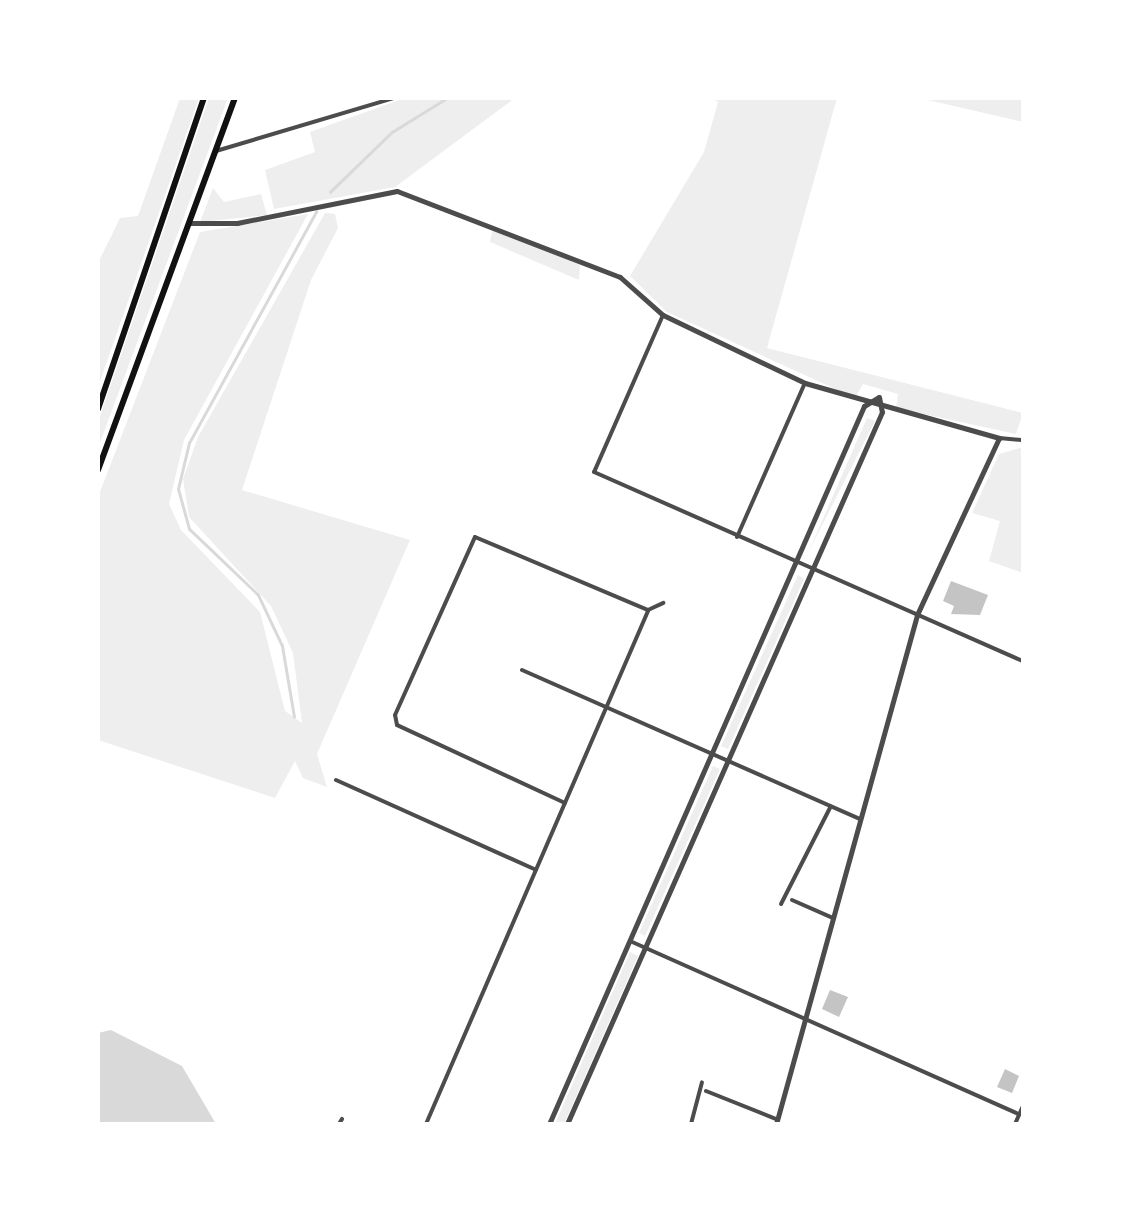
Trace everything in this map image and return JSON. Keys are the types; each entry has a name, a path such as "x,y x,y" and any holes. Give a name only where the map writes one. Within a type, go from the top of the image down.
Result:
{"main road":[{"path":"98,409 204,98"},
{"path":"98,470 235,98"}],"street":[{"path":"216,150 394,98"},
{"path":"188,223 237,224 397,192 620,278 662,316 805,383 882,412 998,438 1023,439"},
{"path":"662,316 594,472 1024,662"},
{"path":"737,536 805,383"},
{"path":"549,1124 864,406 875,396 882,412 566,1124"},
{"path":"702,1082 706,1091 776,1122 917,615 998,438"},
{"path":"566,803 397,726 395,715 476,537 648,610"},
{"path":"426,1124 648,610 663,603"},
{"path":"522,670 860,819"},
{"path":"336,780 536,870"},
{"path":"781,904 790,899 830,807"},
{"path":"790,899 833,918"},
{"path":"630,941 1020,1114"},
{"path":"692,1124 706,1091"},
{"path":"1015,1124 1024,1104"}],"shaded area":[{"path":"180,98 199,98 98,387 98,263 120,218 138,216"},
{"path":"209,98 228,98 98,448 98,422"},
{"path":"405,98 515,98 395,187 274,209 265,170 315,152 310,132"},
{"path":"711,98 837,98 767,348 1023,413 1016,434 896,408 898,394 863,384 855,398 667,312 630,276 704,152 718,102"},
{"path":"919,98 1023,98 1023,122"},
{"path":"213,188 224,202 261,194 267,215 200,222"},
{"path":"325,213 335,214 338,228 311,280 242,490 410,540 317,754 327,787 303,778 295,761 275,798 98,740 98,497 200,232 308,214 184,440 169,504 181,530 260,612 285,711 302,723 293,653 271,606 189,517 183,479 198,437"},
{"path":"493,228 580,265 579,280 490,242"},
{"path":"867,418 875,421 808,553"},
{"path":"1024,447 1023,573 989,561 1000,521 972,513 999,454"},
{"path":"798,575 804,579 728,749 721,746"},
{"path":"713,766 720,769 645,936 639,933"},
{"path":"630,952 638,956 564,1124 555,1124"},
{"path":"111,1030 182,1066 216,1124 98,1124 98,1033"}],"building":[{"path":"951,581 988,595 980,615 951,614 954,606 943,601"},
{"path":"830,990 848,997 839,1017 822,1009"},
{"path":"1005,1069 1019,1076 1012,1093 997,1087"}],"waterway":[{"path":"330,192 392,132 447,98"},
{"path":"294,717 282,646 258,595 189,529 178,489 189,443 316,212"}]}
